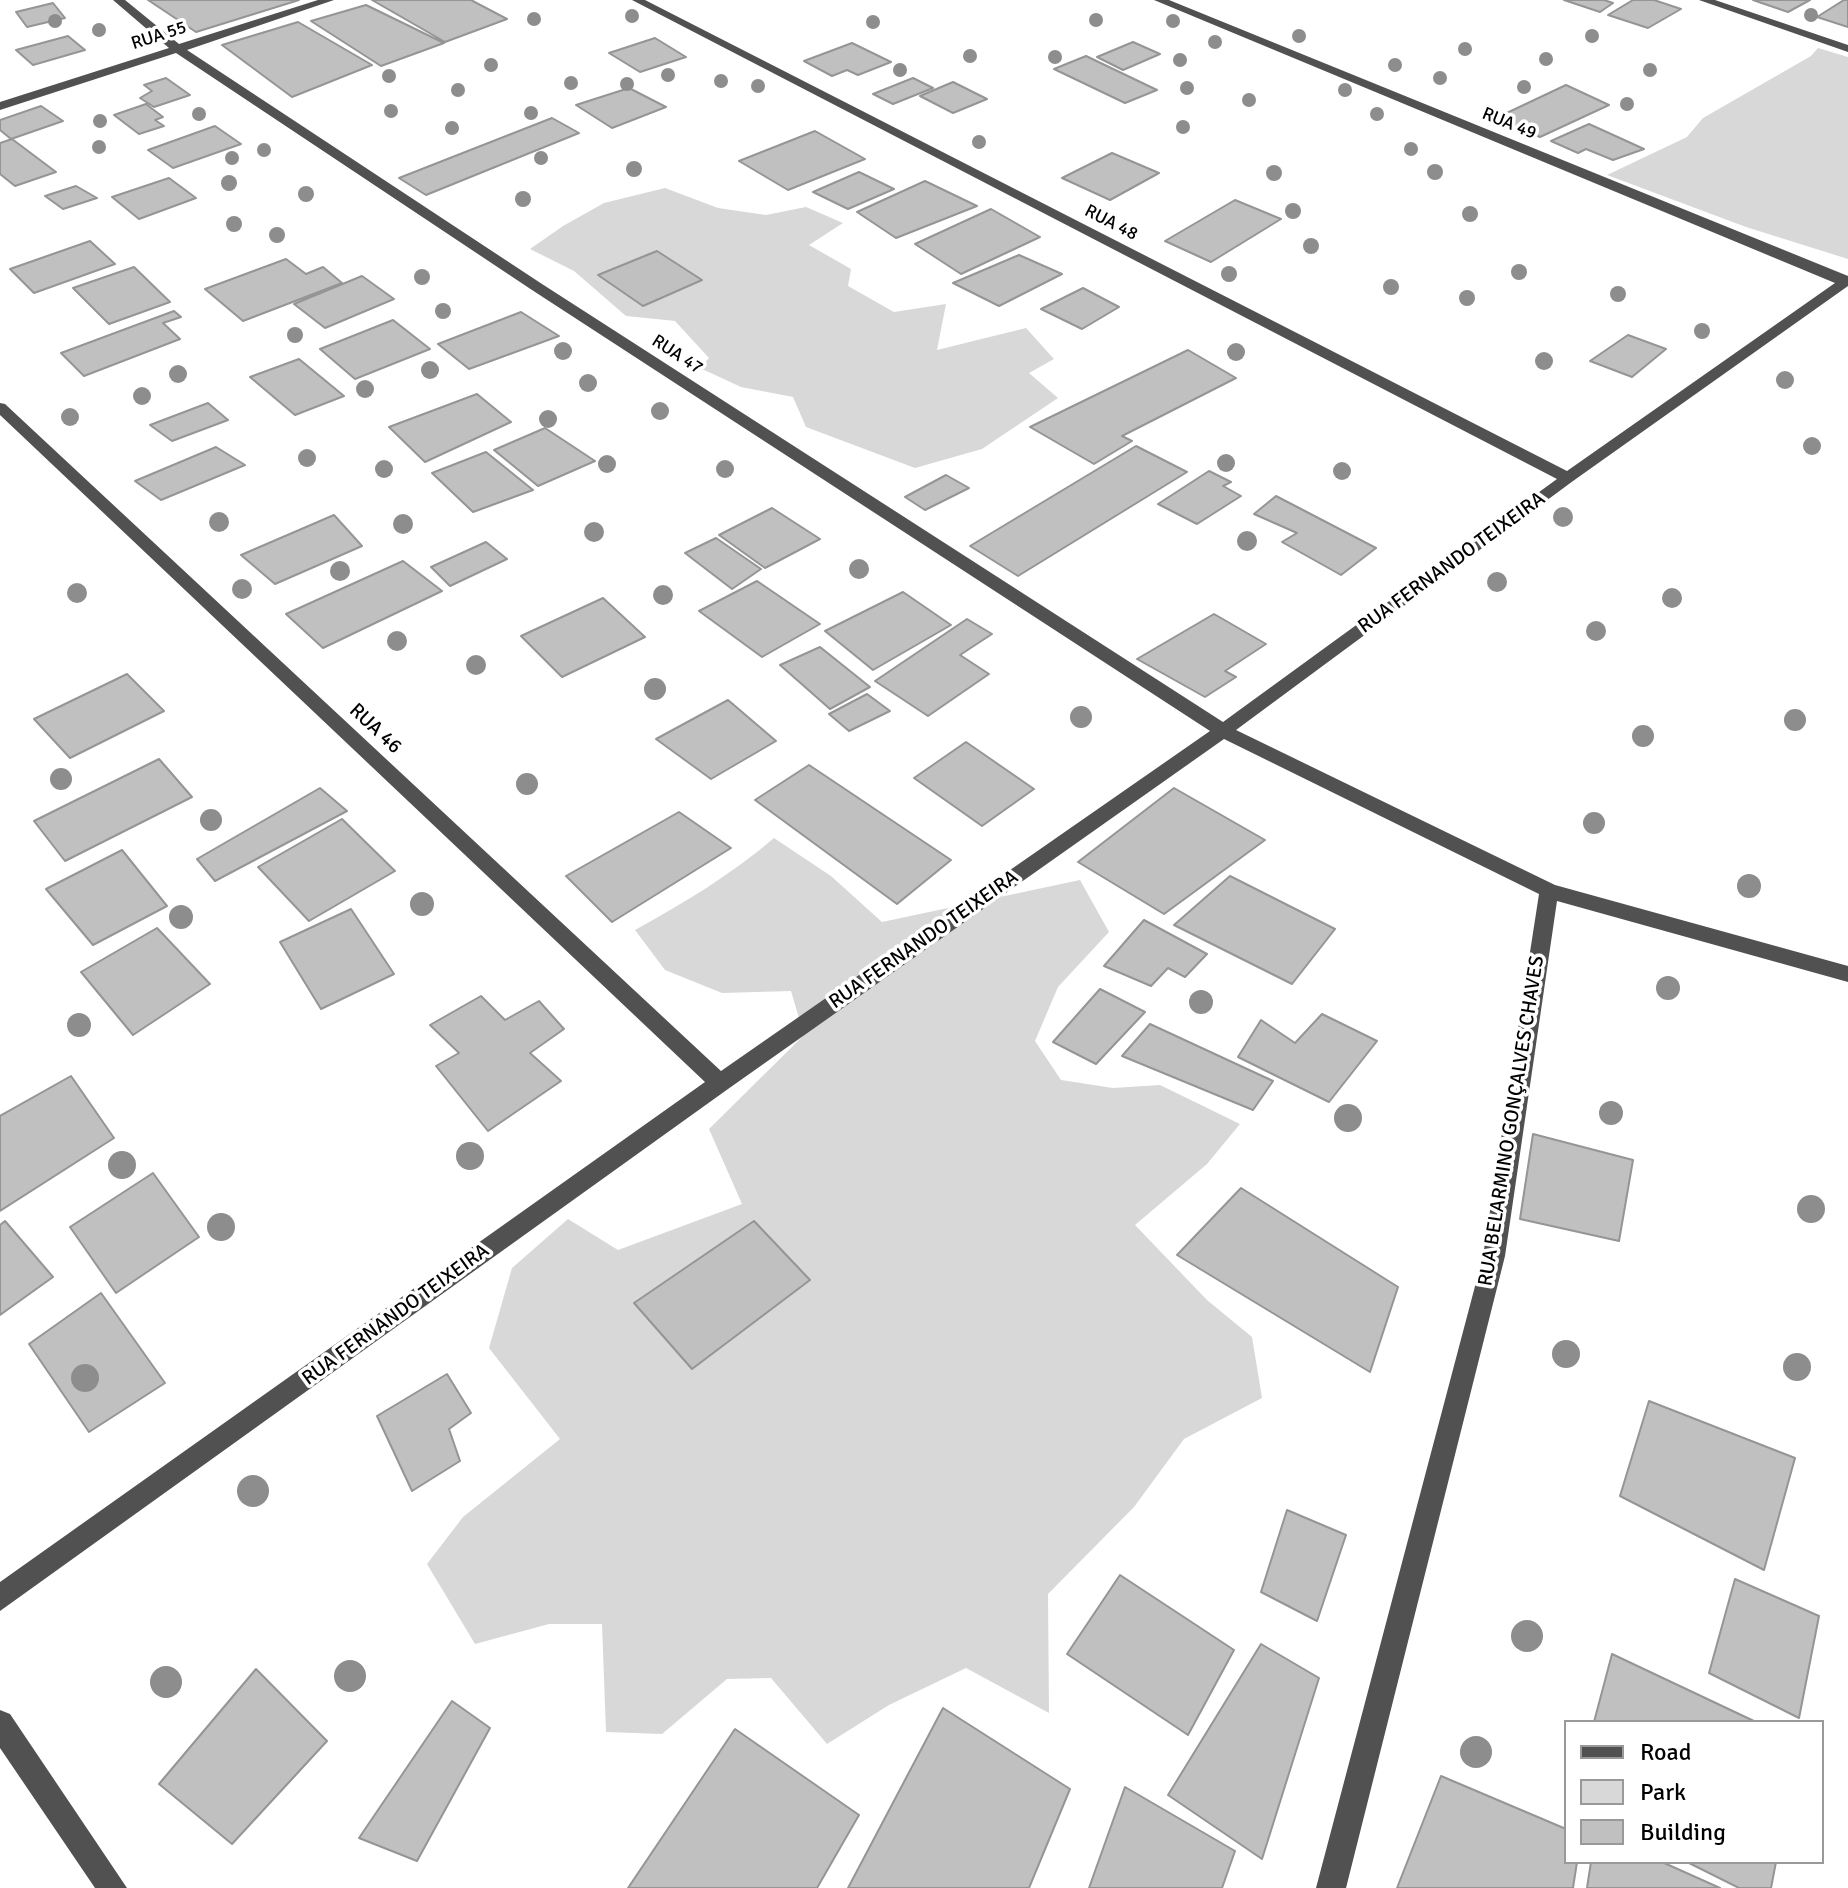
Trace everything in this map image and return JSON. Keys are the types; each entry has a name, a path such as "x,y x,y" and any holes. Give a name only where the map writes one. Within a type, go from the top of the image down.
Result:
{"street":[{"name":"RUA 47","path":"118,0 178,49 537,287 1223,731"},
{"name":"RUA 55","path":"0,106 329,0"},
{"name":"RUA 48","path":"637,0 1568,478"},
{"name":"RUA 49","path":"1159,0 1846,281"},
{"path":"1704,0 1848,49"},
{"name":"RUA FERNANDO TEIXEIRA","path":"0,1598 720,1083 1223,731 1568,478 1846,281"},
{"name":"RUA 46","path":"0,407 720,1083"},
{"path":"1223,731 1549,891 1848,974"},
{"name":"RUA BELARMINO GONÇALVES CHAVES","path":"1331,1888 1494,1256 1549,891"},
{"path":"0,1724 112,1888"}],"green space":[{"path":"1818,48 1848,57 1848,259 1746,227 1607,175 1687,137 1703,118 1811,56"},
{"path":"665,188 718,208 766,215 806,207 843,223 809,245 851,269 848,286 894,312 946,304 937,350 1026,328 1054,359 1029,373 1058,398 982,449 915,468 806,427 793,397 741,387 700,368 709,358 675,321 626,316 574,271 530,249 604,203"},
{"path":"774,838 831,876 882,922 1080,880 1109,932 1058,987 1035,1041 1061,1080 1113,1088 1160,1085 1240,1124 1207,1164 1135,1225 1207,1300 1252,1337 1262,1398 1184,1439 1134,1507 1048,1594 1049,1713 966,1668 889,1705 827,1744 771,1678 727,1679 662,1734 606,1732 602,1624 549,1624 475,1644 427,1564 463,1517 560,1439 489,1348 512,1268 568,1219 618,1250 742,1204 709,1129 804,1035 791,991 722,993 665,970 635,930 707,887"}],"building":[{"path":"148,0 299,0 196,32"},
{"path":"372,0 471,0 507,19 445,42"},
{"path":"1564,0 1604,0 1613,3 1600,12"},
{"path":"1633,0 1654,0 1681,9 1648,28 1608,15"},
{"path":"1753,0 1810,0 1788,12"},
{"path":"1848,0 1848,27 1817,17"},
{"path":"53,3 65,18 27,27 16,12"},
{"path":"366,5 444,43 381,66 311,21"},
{"path":"298,22 372,65 292,97 222,45"},
{"path":"68,36 85,50 33,65 16,50"},
{"path":"655,38 686,57 640,72 609,53"},
{"path":"1133,42 1160,54 1123,70 1097,57"},
{"path":"852,43 891,62 858,75 847,70 832,76 804,61"},
{"path":"1086,56 1157,90 1125,103 1054,69"},
{"path":"166,78 190,95 154,107 140,98 152,91 144,85"},
{"path":"913,78 933,88 893,104 873,94"},
{"path":"953,82 987,99 953,113 920,96"},
{"path":"1566,85 1609,105 1540,137 1494,119"},
{"path":"629,88 666,107 612,128 576,105"},
{"path":"146,104 163,117 155,120 164,126 139,134 114,115"},
{"path":"41,106 63,121 11,139 0,130 0,120"},
{"path":"552,118 579,133 426,195 399,178"},
{"path":"1589,124 1644,149 1613,160 1586,149 1578,153 1551,141"},
{"path":"215,126 241,144 173,168 148,150"},
{"path":"815,131 865,159 788,190 739,161"},
{"path":"12,139 56,172 15,186 0,174 0,143"},
{"path":"1112,153 1159,173 1110,200 1062,178"},
{"path":"859,172 894,189 848,209 813,192"},
{"path":"169,178 196,198 139,219 112,197"},
{"path":"925,181 977,206 896,238 857,212"},
{"path":"76,186 97,198 63,209 45,196"},
{"path":"1235,200 1281,219 1211,262 1165,241"},
{"path":"991,209 1040,237 961,274 915,244"},
{"path":"90,241 115,264 34,293 10,269"},
{"path":"657,251 702,280 643,306 598,275"},
{"path":"1019,255 1062,274 999,306 953,283"},
{"path":"286,259 306,274 323,267 342,283 243,321 205,289"},
{"path":"134,267 170,302 109,324 73,288"},
{"path":"362,276 394,299 325,328 294,304"},
{"path":"1083,288 1119,307 1082,329 1041,309"},
{"path":"174,311 181,317 163,323 180,339 84,376 61,353"},
{"path":"521,312 559,336 469,369 438,344"},
{"path":"393,320 430,349 355,379 320,349"},
{"path":"1628,335 1666,349 1632,377 1590,361"},
{"path":"1188,350 1236,378 1122,436 1132,441 1094,464 1030,427"},
{"path":"299,359 344,396 295,415 250,377"},
{"path":"477,394 511,422 425,462 389,427"},
{"path":"208,403 228,420 172,441 150,425"},
{"path":"545,428 595,461 538,486 494,450"},
{"path":"1136,446 1187,472 1018,576 970,546"},
{"path":"216,447 245,465 161,500 135,481"},
{"path":"486,452 533,490 473,512 432,473"},
{"path":"1209,471 1231,482 1223,486 1241,496 1197,524 1158,504"},
{"path":"946,475 969,488 925,510 905,497"},
{"path":"1276,496 1376,548 1341,575 1282,542 1297,533 1254,514"},
{"path":"772,508 820,539 765,568 719,535"},
{"path":"334,515 362,546 275,584 241,555"},
{"path":"716,538 761,569 732,589 685,553"},
{"path":"486,542 507,559 450,586 431,567"},
{"path":"403,561 442,591 323,648 286,614"},
{"path":"757,581 820,624 762,657 699,611"},
{"path":"903,592 951,625 873,670 825,631"},
{"path":"603,598 645,637 562,677 521,636"},
{"path":"1214,614 1266,644 1225,671 1236,677 1205,697 1137,659"},
{"path":"967,619 992,634 960,655 989,674 928,716 875,681"},
{"path":"820,647 870,687 830,709 780,665"},
{"path":"127,674 164,711 70,758 34,719"},
{"path":"867,694 890,711 849,731 829,714"},
{"path":"728,700 776,741 711,779 656,739"},
{"path":"966,742 1034,789 982,826 914,778"},
{"path":"159,759 192,797 65,861 34,821"},
{"path":"809,765 951,860 897,904 755,800"},
{"path":"320,788 347,811 215,881 197,859"},
{"path":"1174,788 1265,840 1164,914 1078,862"},
{"path":"679,812 731,848 612,922 566,876"},
{"path":"342,819 395,871 309,921 258,867"},
{"path":"122,850 167,906 93,945 46,889"},
{"path":"1230,876 1335,929 1292,984 1174,925"},
{"path":"351,909 394,974 321,1009 280,942"},
{"path":"1144,920 1207,954 1185,977 1168,968 1151,986 1104,966"},
{"path":"157,928 210,984 133,1035 81,972"},
{"path":"1100,989 1145,1012 1096,1064 1053,1042"},
{"path":"481,996 505,1020 539,1001 564,1029 530,1053 561,1081 488,1131 436,1066 459,1053 430,1025"},
{"path":"1322,1014 1377,1041 1329,1102 1238,1057 1261,1020 1295,1043"},
{"path":"1150,1024 1273,1081 1253,1110 1122,1056"},
{"path":"71,1076 114,1138 0,1211 0,1116"},
{"path":"1533,1134 1633,1160 1619,1241 1520,1219"},
{"path":"153,1173 199,1237 116,1293 70,1227"},
{"path":"1241,1188 1398,1287 1370,1372 1177,1255"},
{"path":"5,1221 53,1277 0,1315 0,1225"},
{"path":"754,1221 810,1280 692,1369 634,1303"},
{"path":"101,1293 165,1383 89,1432 29,1344"},
{"path":"447,1374 471,1413 449,1429 460,1461 412,1491 377,1416"},
{"path":"1649,1401 1795,1458 1764,1570 1620,1496"},
{"path":"1287,1510 1346,1535 1317,1621 1261,1592"},
{"path":"1120,1575 1234,1650 1188,1735 1067,1654"},
{"path":"1735,1579 1819,1616 1799,1718 1709,1673"},
{"path":"1261,1644 1319,1678 1262,1859 1168,1795"},
{"path":"1612,1654 1752,1720 1595,1720"},
{"path":"256,1669 327,1741 232,1844 159,1784"},
{"path":"452,1701 490,1728 417,1861 359,1838"},
{"path":"943,1708 1070,1789 1029,1888 848,1888"},
{"path":"735,1729 859,1815 817,1888 628,1888"},
{"path":"1441,1776 1564,1828 1564,1864 1577,1864 1573,1888 1397,1888"},
{"path":"1125,1787 1235,1851 1222,1888 1089,1888"},
{"path":"1591,1864 1666,1864 1720,1888 1587,1888"},
{"path":"1691,1864 1776,1864 1771,1888 1739,1888"}]}
